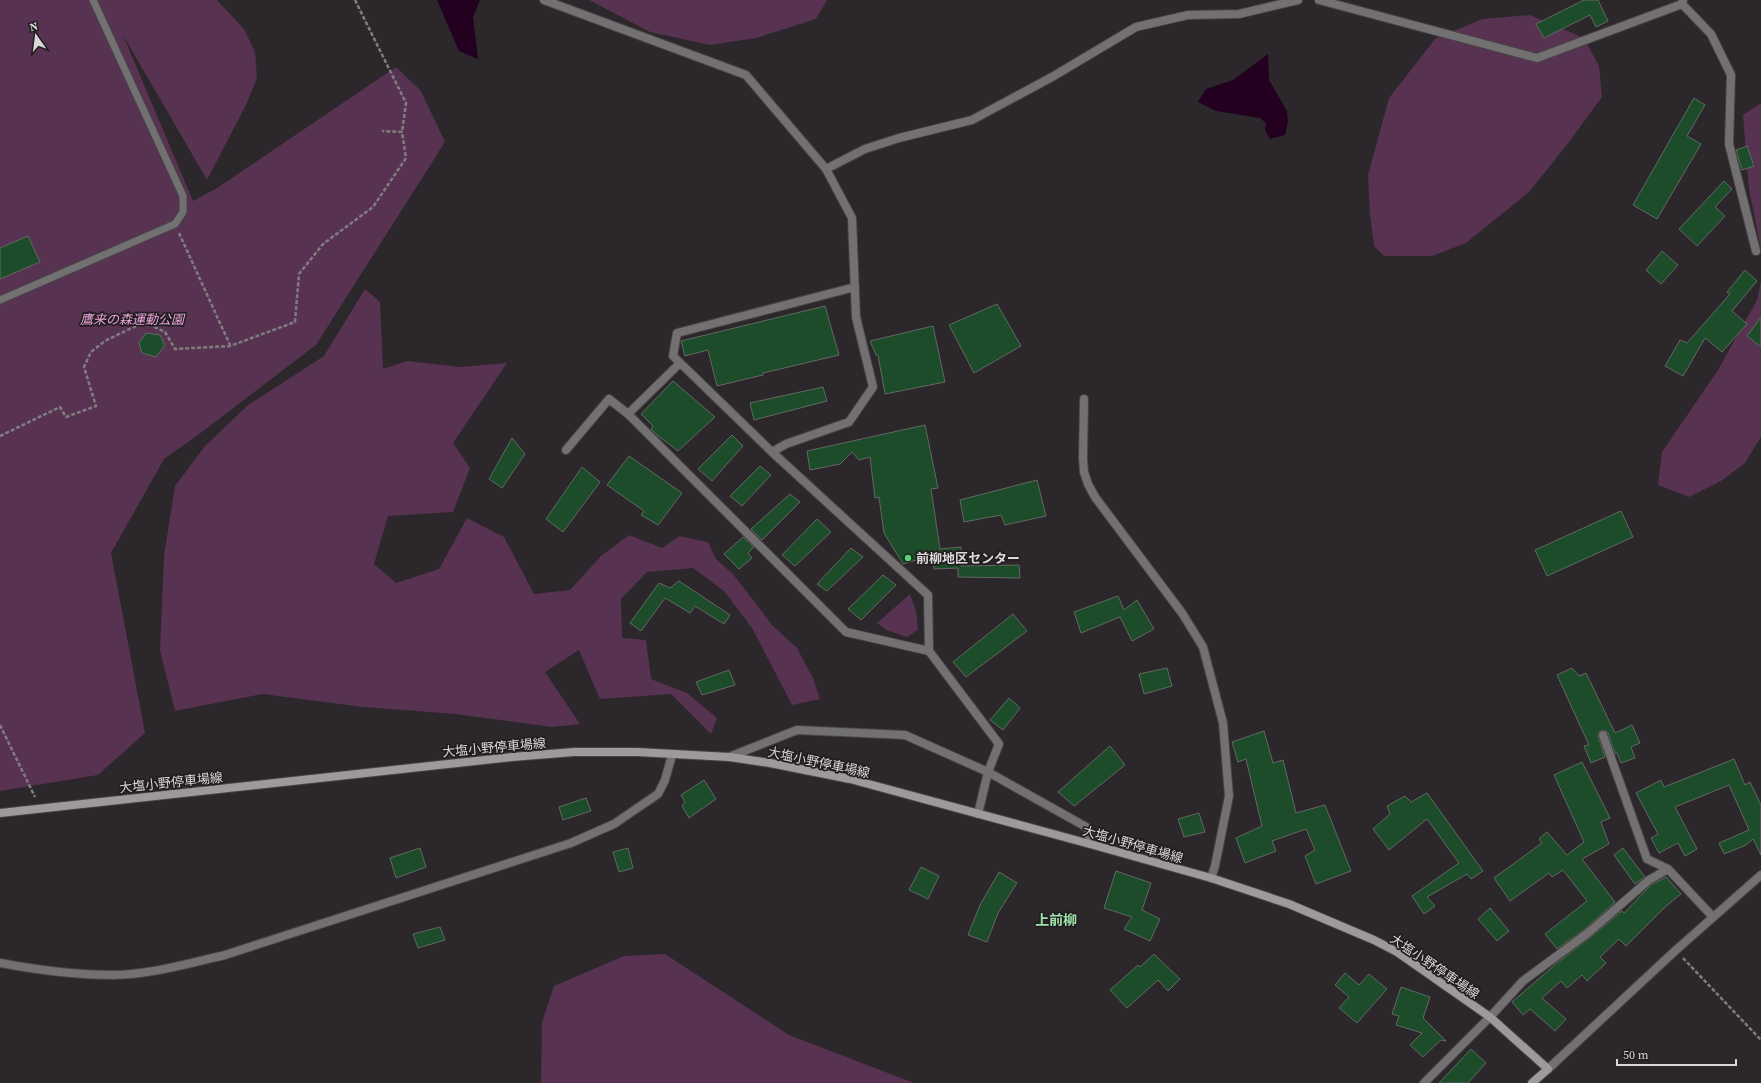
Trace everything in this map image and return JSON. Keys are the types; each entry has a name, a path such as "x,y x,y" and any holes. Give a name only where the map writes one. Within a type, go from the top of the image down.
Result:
{"main road":[{"name":"大塩小野停車場線","path":"0,813 512,757 574,752 637,752 729,757 850,779 1211,878 1289,904 1374,940 1397,952 1490,1017 1548,1069"},
{"path":"1532,1083 1548,1069"}],"street":[{"path":"544,0 746,75 826,169 852,218 856,317 873,387 849,422 786,444 772,452"},
{"path":"826,169 865,149 899,138 972,120 1052,77 1136,27 1188,15 1239,14 1298,0"},
{"path":"1319,0 1537,58 1682,2 1711,34 1731,75 1729,144 1756,251"},
{"path":"855,287 677,333 673,356 772,452 928,595 929,651 999,744 988,772 978,814"},
{"path":"628,414 680,363"},
{"path":"1084,399 1083,458 1088,484 1095,497 1182,613 1203,647 1223,723 1229,796 1215,866 1211,878"},
{"path":"566,450 609,400 628,414 846,632 929,651"},
{"path":"729,757 797,730 905,735 988,772 1088,828 1090,844"},
{"path":"1603,735 1647,859 1668,869 1713,918"},
{"path":"0,963 46,971 114,975 169,968 225,955 578,840 614,824 658,794 665,780 672,754"},
{"path":"1424,1083 1490,1017 1523,981 1588,933 1649,880 1668,869"},
{"path":"1548,1069 1676,950 1761,875"}],"lane":[{"path":"0,300 175,224 183,212 183,196 93,0"}],"path":[{"path":"0,436 60,407 66,417 96,406 84,367 91,352 105,341 144,322 165,332 175,349 230,346 295,322 300,274 323,244 373,207 406,158 402,132 406,103 355,0"},
{"path":"382,130 402,132"},
{"path":"175,224 230,346"},
{"path":"0,725 34,797"},
{"path":"1676,950 1761,1040"}],"green space":[{"name":"鷹来の森運動公園","path":"0,0 217,0 244,29 255,52 257,78 246,105 207,180 123,35 193,201 217,188 396,67 421,91 445,142 316,345 164,459 111,553 145,733 98,775 0,791"},
{"path":"589,0 827,0 816,19 756,38 710,45 650,32"},
{"path":"1530,15 1584,38 1599,66 1602,97 1566,146 1529,192 1466,243 1432,256 1384,256 1374,246 1370,215 1368,175 1389,98 1435,39 1482,19"},
{"path":"1761,103 1761,249 1749,189 1743,115"},
{"path":"1761,281 1761,437 1745,463 1721,481 1689,497 1658,485 1662,452 1718,370 1757,300"},
{"path":"365,289 380,302 383,369 407,361 461,367 507,363 453,443 470,468 453,512 388,516 374,564 396,583 439,569 467,518 504,537 534,594 570,590 601,556 629,535 662,548 679,536 708,542 716,559 733,574 773,626 797,648 813,678 820,699 792,705 752,628 724,591 693,568 647,572 621,599 622,638 646,640 651,679 687,693 717,718 711,734 671,694 600,699 579,650 545,672 580,724 552,727 455,714 363,707 263,694 175,711 160,650 164,556 175,486 205,446 248,405 324,356"},
{"path":"910,594 916,611 918,630 907,637 886,630 877,623"},
{"path":"665,954 789,1035 914,1083 541,1083 542,1022 554,986 624,956"}],"shaded area":[{"path":"437,0 480,0 473,17 478,59 459,51"},
{"path":"1268,54 1269,80 1287,111 1288,122 1285,135 1270,139 1265,130 1266,123 1260,118 1216,111 1198,102 1206,89 1233,80"}],"building":[{"path":"1584,0 1598,0 1608,21 1596,27 1590,15 1544,38 1536,24"},
{"path":"1694,98 1705,105 1687,136 1701,144 1657,219 1633,205"},
{"path":"1747,146 1754,166 1742,170 1736,150"},
{"path":"1724,181 1732,189 1715,207 1725,216 1697,246 1679,229"},
{"path":"28,236 40,262 0,279 0,248"},
{"path":"1662,251 1678,265 1661,284 1646,270"},
{"path":"1745,270 1757,281 1732,311 1747,324 1722,352 1705,338 1683,376 1665,366 1680,340 1687,343 1730,294 1727,292"},
{"path":"997,304 1021,346 974,373 949,325"},
{"path":"825,306 839,355 763,373 763,375 717,386 708,350 685,356 681,341"},
{"path":"1761,317 1761,347 1747,336"},
{"path":"933,326 945,382 885,394 878,355 876,355 870,341"},
{"path":"146,333 160,335 165,345 156,357 142,353 139,343"},
{"path":"673,381 715,417 678,451 651,429 653,426 641,414"},
{"path":"823,387 827,401 754,420 750,403"},
{"path":"925,425 938,488 931,489 940,549 961,547 961,566 1019,565 1020,578 958,577 958,568 934,569 933,555 903,564 884,533 879,497 875,498 870,457 859,460 852,452 840,464 810,470 807,451"},
{"path":"732,435 743,446 712,481 698,469"},
{"path":"512,438 525,454 502,488 489,479"},
{"path":"629,456 682,493 658,525 641,515 644,511 607,485"},
{"path":"760,466 771,475 742,506 730,496"},
{"path":"582,467 600,482 563,532 546,519"},
{"path":"1037,480 1046,516 1005,525 1001,515 964,522 960,500"},
{"path":"790,494 800,502 762,540 751,529"},
{"path":"1621,511 1633,537 1547,576 1535,550"},
{"path":"817,519 831,532 795,566 782,555"},
{"path":"743,537 754,547 748,553 752,558 739,569 724,554"},
{"path":"851,548 863,557 827,591 817,584"},
{"path":"883,575 896,585 861,620 848,609"},
{"path":"679,581 730,615 724,624 695,606 690,613 665,598 641,631 630,623 659,583 670,588"},
{"path":"1118,596 1124,610 1137,600 1154,629 1132,641 1120,617 1081,633 1074,612"},
{"path":"1013,614 1027,631 966,677 953,662"},
{"path":"1167,668 1172,686 1144,694 1139,674"},
{"path":"1572,668 1579,676 1586,673 1615,733 1632,725 1640,743 1631,747 1635,758 1621,763 1617,753 1615,753 1608,733 1602,730 1599,732 1598,736 1605,757 1591,763 1584,746 1589,745 1557,675"},
{"path":"729,670 735,685 702,695 696,682"},
{"path":"1009,698 1020,708 1003,730 990,720"},
{"path":"1264,731 1273,763 1283,760 1296,813 1325,805 1351,871 1316,884 1305,856 1315,850 1306,829 1272,841 1276,851 1245,863 1236,838 1262,826 1246,759 1238,762 1232,742"},
{"path":"1110,746 1125,765 1074,806 1058,792"},
{"path":"1734,759 1745,785 1750,782 1761,805 1761,855 1753,839 1746,845 1724,854 1719,843 1749,830 1729,785 1675,807 1697,849 1685,856 1678,843 1659,853 1651,838 1658,834 1636,793 1661,780 1664,787"},
{"path":"1582,762 1610,818 1601,822 1609,844 1582,859 1615,902 1585,929 1557,949 1545,934 1587,901 1563,870 1552,877 1549,873 1510,901 1494,878 1542,843 1539,839 1547,832 1567,855 1584,842 1554,775"},
{"path":"704,780 716,799 689,818 682,806 685,802 681,795"},
{"path":"1427,793 1483,871 1471,879 1467,874 1427,897 1435,906 1424,914 1412,896 1459,863 1427,819 1389,850 1373,829 1390,814 1387,806 1405,796 1411,802"},
{"path":"586,798 591,811 563,820 559,807"},
{"path":"1199,813 1205,832 1184,837 1178,819"},
{"path":"420,848 426,867 396,878 390,858"},
{"path":"628,848 633,868 619,872 613,852"},
{"path":"1623,848 1645,877 1635,884 1614,855"},
{"path":"921,867 939,876 928,899 909,890"},
{"path":"1116,871 1151,883 1142,910 1160,919 1150,941 1124,929 1132,917 1104,908"},
{"path":"999,872 1017,883 998,913 987,942 968,935 980,905"},
{"path":"1666,877 1681,894 1665,907 1626,946 1619,939 1600,957 1606,963 1587,981 1582,975 1567,988 1561,981 1542,998 1566,1019 1555,1031 1530,1009 1523,1015 1512,1002 1557,963 1622,911 1624,913 1651,885"},
{"path":"1490,908 1509,931 1497,941 1478,919"},
{"path":"440,927 445,940 418,948 413,934"},
{"path":"1154,954 1180,979 1168,991 1158,980 1127,1008 1110,990 1138,965 1140,967"},
{"path":"1345,973 1359,985 1369,974 1387,989 1357,1023 1339,1008 1349,997 1335,985"},
{"path":"1401,987 1430,997 1423,1018 1446,1041 1441,1040 1423,1057 1410,1045 1422,1033 1396,1025 1399,1016 1392,1014"},
{"path":"1471,1049 1486,1063 1468,1083 1439,1083"}],"place":[{"name":"前柳地区センター","path":"908,558"}],"district":[{"name":"上前柳","path":"1056,920"}]}
